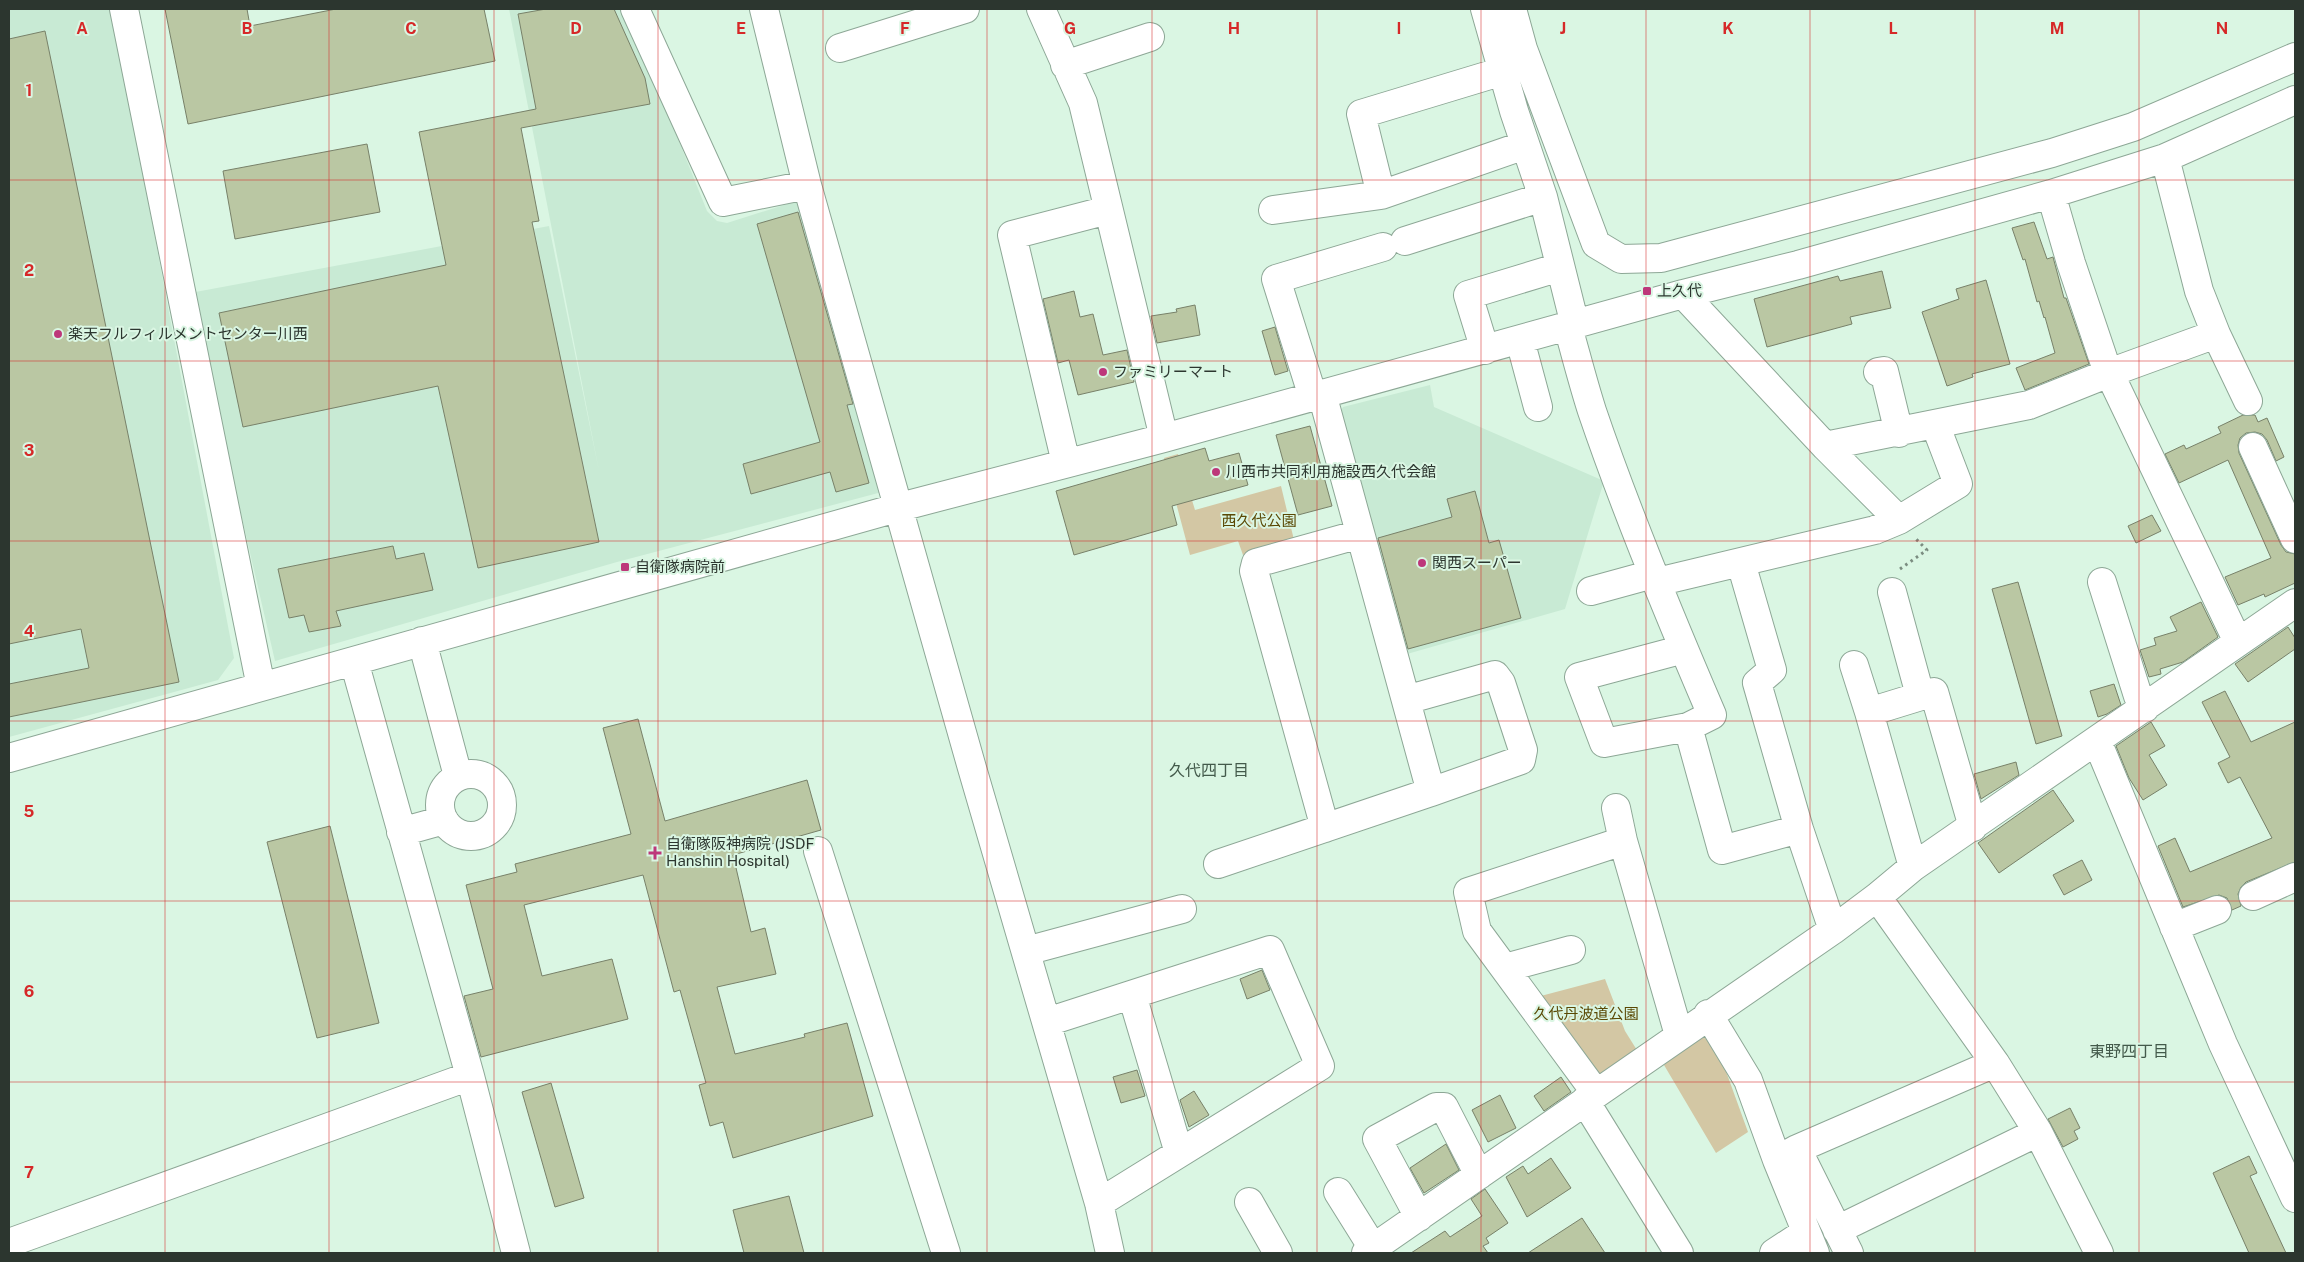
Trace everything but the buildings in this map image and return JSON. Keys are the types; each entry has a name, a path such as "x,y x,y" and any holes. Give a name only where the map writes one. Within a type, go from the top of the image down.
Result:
{"street":[{"path":"124,9 261,687"},
{"path":"635,9 723,202 808,185"},
{"path":"764,9 808,185 1099,1203 1110,1253"},
{"path":"840,48 965,9"},
{"path":"1485,9 1525,145 1543,197 1591,409 1655,578 1712,714 1688,727 1604,743 1579,677 1684,649"},
{"path":"1512,9 1523,49 1596,244 1621,259 1662,258 2052,153 2132,127 2295,57"},
{"path":"1047,10 1065,65 1083,103 1164,438"},
{"path":"1065,65 1150,37"},
{"path":"1381,195 1361,114 1503,71"},
{"path":"9,758 900,507 1164,438 2051,194 2165,158 2295,100"},
{"path":"1273,210 1381,195 1525,145"},
{"path":"2165,158 2199,291 2216,334 2248,401"},
{"path":"2051,194 2071,263 2109,373 2238,642"},
{"path":"1431,792 1360,534 1318,396 1276,279 1543,197"},
{"path":"1066,463 1012,235 1108,210"},
{"path":"1485,350 1468,294 1560,267"},
{"path":"1683,294 1825,446 1899,520"},
{"path":"1825,446 1899,433 2029,405 2109,373 2216,334"},
{"path":"1520,340 1538,408"},
{"path":"1884,371 1899,433"},
{"path":"1591,591 1741,563 1774,553 1875,530 1899,520 1958,484 1935,424"},
{"path":"2253,447 2295,539"},
{"path":"1325,828 1254,571 1256,562 1360,534"},
{"path":"1741,563 1772,670 1757,683 1798,830 1833,930"},
{"path":"2102,582 2138,696 2145,708"},
{"path":"1892,592 1920,695"},
{"path":"1338,1192 1369,1251 1708,1014 1833,930 1913,867 2238,642 2293,610"},
{"path":"422,641 458,776"},
{"path":"354,662 470,1076 516,1253"},
{"path":"1854,665 1913,867"},
{"path":"1218,864 1521,760 1523,750 1501,683 1495,675 1406,700"},
{"path":"1869,712 1934,692 1973,827"},
{"path":"1688,727 1722,850 1798,830"},
{"path":"2097,741 2223,1044 2295,1198"},
{"path":"477,774 487,778 498,788 502,805 500,818 493,828 478,836 467,836 454,831 444,820 440,806 441,796 446,786 458,776 477,774"},
{"path":"1616,808 1623,840 1679,1035"},
{"path":"401,832 444,820"},
{"path":"1623,840 1460,895 1477,931 1505,968 1590,1097 1679,1253"},
{"path":"818,851 946,1253"},
{"path":"2253,896 2295,878"},
{"path":"1877,897 1995,1063 2038,1132 2099,1253"},
{"path":"1026,951 1155,926 1182,909"},
{"path":"2174,927 2217,910"},
{"path":"1047,1022 1270,950 1320,1066 1099,1203"},
{"path":"1505,968 1571,950"},
{"path":"1132,995 1179,1153"},
{"path":"1708,1014 1748,1080 1787,1154 1843,1242 2038,1132"},
{"path":"1787,1154 1995,1063"},
{"path":"9,1243 470,1076"},
{"path":"1419,1217 1377,1139 1436,1107 1444,1107 1479,1175"},
{"path":"1774,1253 1811,1243 1787,1154"},
{"path":"1249,1202 1278,1253"}],"path":[{"path":"1892,592 1891,576 1927,550 1899,520"}],"shaded area":[{"path":"9,9 112,9 234,658 218,680 9,737"},
{"path":"509,9 626,9 707,211 717,221 727,223 797,201 809,210 882,492 617,562 275,661 190,293 549,226 599,471"},
{"path":"1430,385 1434,407 1604,481 1565,609 1400,656 1336,419 1343,407"}],"green space":[{"name":"西久代公園","path":"1178,454 1195,510 1281,486 1294,540 1243,555 1238,541 1190,555 1164,458"},
{"name":"久代丹波道公園","path":"1605,979 1625,1031 1640,1055 1599,1084 1537,997"},
{"path":"1697,1036 1715,1041 1748,1132 1716,1153 1664,1065"}],"place":[{"name":"上久代","path":"1647,291"},
{"name":"楽天フルフィルメントセンター川西","path":"58,334"},
{"name":"ファミリーマート","path":"1103,372"},
{"name":"川西市共同利用施設西久代会館","path":"1216,472"},
{"name":"関西スーパー","path":"1422,563"},
{"name":"自衛隊病院前","path":"625,567"},
{"name":"自衛隊阪神病院 (JSDF Hanshin Hospital)","path":"655,853"}],"district":[{"name":"久代四丁目","path":"1209,770"},
{"name":"東野四丁目","path":"2129,1051"}]}
